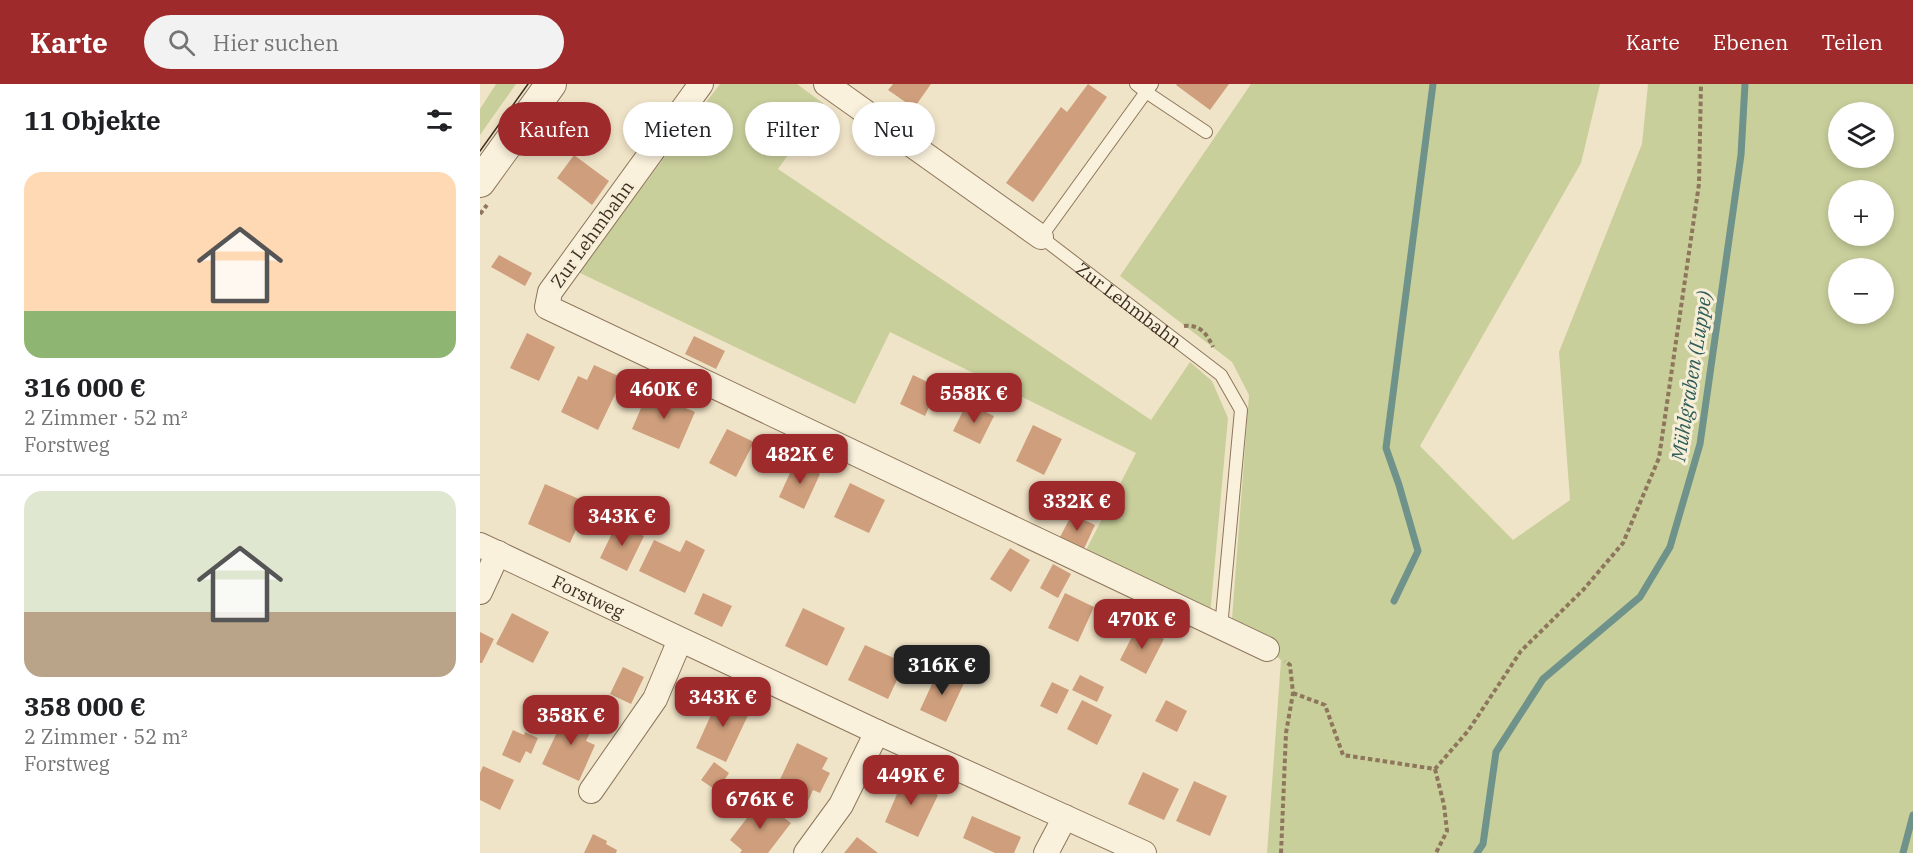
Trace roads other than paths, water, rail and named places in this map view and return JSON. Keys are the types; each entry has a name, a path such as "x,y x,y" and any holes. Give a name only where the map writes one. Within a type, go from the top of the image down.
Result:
{"street":[{"path":"480,182 551,84"},
{"name":"Zur Lehmbahn","path":"701,84 550,291 547,307 1267,649"},
{"name":"Zur Lehmbahn","path":"826,84 851,91 1041,237"},
{"name":"Forstweg","path":"480,592 489,549 877,732 1144,853"},
{"path":"591,791 656,699 680,640"},
{"path":"807,853 841,805 877,732"},
{"path":"1046,853 1065,817"}],"lane":[{"path":"1041,237 1145,86 1206,132"},
{"name":"Zur Lehmbahn","path":"1041,237 1221,375 1241,410 1221,628"}],"waterway":[{"path":"1394,601 1418,551 1386,448 1433,84"},
{"name":"Mühlgraben (Luppe)","path":"1477,853 1483,844 1496,752 1543,679 1640,597 1670,547 1700,444 1741,155 1745,84"},
{"path":"1903,853 1913,815"}],"tram line":[{"path":"480,151 528,84"}]}
